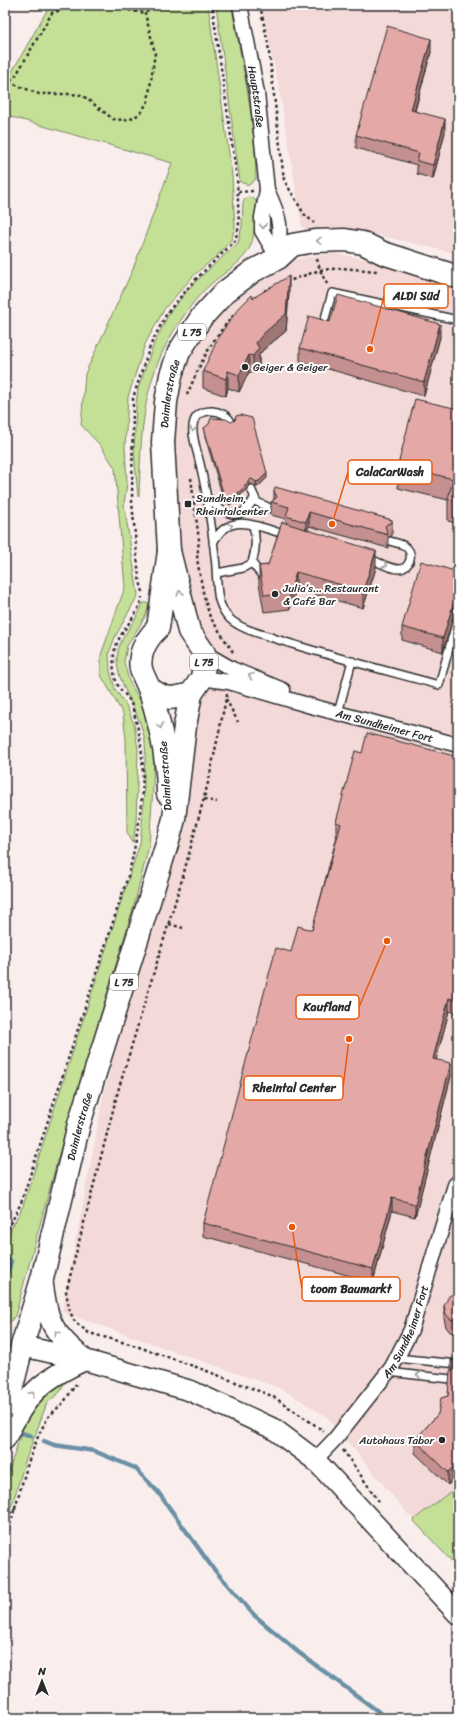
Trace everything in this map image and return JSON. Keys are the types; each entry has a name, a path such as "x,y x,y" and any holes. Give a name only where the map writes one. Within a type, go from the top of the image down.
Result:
{"main road":[{"name":"Daimlerstraße","path":"5,1415 22,1346 42,1279 79,1124 174,819 185,726 204,653 189,631 169,551 163,442 166,402 171,375 179,352 201,318 225,292 253,271 278,258 296,259 342,253 458,277"},
{"name":"Daimlerstraße","path":"168,841 167,770 162,732 149,688 141,668 142,651 150,635 158,628 169,551"},
{"path":"158,628 174,626 189,631"},
{"path":"149,688 160,697 173,699 196,686"}],"street":[{"name":"Hauptstraße","path":"240,5 257,93 267,190 262,217 262,231 278,258"},
{"name":"Am Sundheimer Fort","path":"204,653 232,669 282,690 311,706"},
{"name":"Am Sundheimer Fort","path":"196,686 230,682 311,706 458,745"},
{"name":"Am Sundheimer Fort","path":"315,1460 335,1439 388,1372 411,1330 455,1185 458,1182"},
{"path":"42,1279 46,1309 53,1326 63,1341 85,1360"},
{"path":"22,1346 85,1360 191,1390 274,1429 315,1460 458,1614"},
{"path":"5,1439 20,1410 35,1390 61,1370 85,1360"}],"lane":[{"path":"322,329 332,293 458,320"},
{"path":"231,422 228,416 213,411 199,414 193,426 192,435 208,498 219,600 230,618 259,633 296,646 439,685 458,616"},
{"path":"251,489 254,498 263,506 272,509"},
{"path":"208,498 217,508 227,513 238,514 247,510 254,498"},
{"path":"213,543 218,533 225,527 235,523 245,523 299,539"},
{"path":"217,573 243,568 252,563 256,553 254,526"},
{"path":"360,556 376,560 388,568 401,569 408,565 410,557 409,550 406,546 390,541"},
{"path":"252,563 263,576"},
{"path":"338,713 352,661"},
{"path":"396,1358 458,1364"},
{"path":"388,1372 451,1379"}],"path":[{"path":"5,83 9,82 15,77 52,13 74,5"},
{"path":"99,5 145,13 156,5"},
{"path":"212,5 238,192"},
{"path":"260,5 268,44 284,180 304,214 314,223"},
{"path":"9,82 39,94 82,95 113,119 124,120 134,118 148,101 155,53 145,13"},
{"path":"332,293 320,270 381,262"},
{"path":"5,1235 21,1203 129,873 138,834 142,796 142,746 130,702 118,686 114,665 114,653 121,635 142,601"},
{"path":"88,1333 75,1322 70,1312 66,1292 118,1091 169,924 204,799 226,699 238,722"},
{"path":"204,799 217,802"},
{"path":"169,924 184,928"},
{"path":"5,1542 28,1463 39,1434 48,1417 74,1390 85,1360"},
{"path":"5,1518 16,1506"}],"shaded area":[{"path":"261,5 458,5 458,254 374,234 308,232 302,227 279,88"},
{"path":"333,253 403,266 458,284 458,1486 413,1520 326,1416 282,1389 62,1312 105,1088 181,816 196,665 167,488 179,352 253,271 296,259"}],"green space":[{"path":"50,5 208,5 232,175 235,228 231,240 219,254 194,275 165,308 145,344 128,397 125,447 127,483 124,504 138,595 115,637 109,653 110,671 115,689 126,705 134,724 138,749 136,823 133,843 127,832 126,739 123,714 101,675 101,655 125,587 115,468 100,445 81,425 85,374 133,269 172,163 5,115 5,80 9,77"},
{"path":"216,5 232,5 254,138 256,179 249,185 240,182"},
{"path":"247,197 253,198 256,201 254,232 249,249 237,264 205,289 180,321 162,354 154,373 148,393 142,433 138,497 134,451 136,404 138,389 153,346 169,313 194,283 238,243 242,226 243,202"},
{"path":"143,603 149,603 146,615 127,646 124,662 129,681 145,709 154,749 149,846 134,905 63,1140 15,1316 5,1328 5,1241 23,1206 140,843 143,808 145,742 139,720 120,678 117,658 118,650 124,636 137,617"},
{"path":"63,1381 64,1385 60,1392 47,1403 25,1462 12,1505 5,1514 5,1483 26,1418 34,1402"},
{"path":"458,1486 458,1568 413,1520"}],"building":[{"path":"387,26 431,39 411,110 445,119 433,165 417,161 419,153 356,135"},
{"path":"289,276 286,314 263,334 256,343 259,348 253,356 249,355 239,375 228,371 226,379 203,371 219,336 238,309 252,295 253,298"},
{"path":"338,295 440,324 424,382 300,348 309,316 330,322"},
{"path":"415,399 458,409 458,501 448,499 453,479 398,465"},
{"path":"240,415 252,418 267,473 259,481 256,482 252,479 249,480 230,501 224,496 204,428 209,424 211,418 226,419 231,422 235,420 236,416"},
{"path":"275,487 392,520 392,523 385,526 388,535 309,512 306,522 286,516 289,507 271,502 277,497 274,491"},
{"path":"282,522 376,551 363,591 296,572 290,592 264,595 259,566 268,565"},
{"path":"421,561 458,572 458,588 443,638 402,627"},
{"path":"367,733 458,757 458,1001 449,998 433,1059 451,1063 415,1204 392,1198 373,1269 203,1223 276,948 291,952 298,926 312,930 341,824 336,822 355,751 362,753"},
{"path":"456,1272 458,1272 458,1321 450,1319 446,1314 444,1306 449,1296 455,1293"},
{"name":"Autohaus Tabor","path":"451,1360 458,1361 458,1462 448,1472 415,1440 438,1414 441,1398 448,1396 450,1371 455,1369 456,1366"}],"waterway":[{"path":"5,1281 11,1261 6,1259"},
{"path":"19,1432 31,1436"},
{"path":"44,1441 54,1445 94,1451 135,1468 158,1492 212,1567 254,1615 298,1652 387,1718"}],"place":[{"name":"ALDI Süd","path":"370,349"},
{"name":"Geiger & Geiger","path":"245,367"},
{"name":"Sundheim, Rheintalcenter","path":"188,504"},
{"name":"CalaCarWash","path":"332,524"},
{"name":"Julia’s… Restaurant & Café Bar","path":"275,594"},
{"name":"Kaufland","path":"387,941"},
{"name":"Rheintal Center","path":"349,1039"},
{"name":"toom Baumarkt","path":"292,1227"},
{"name":"Autohaus Tabor","path":"442,1440"}]}
